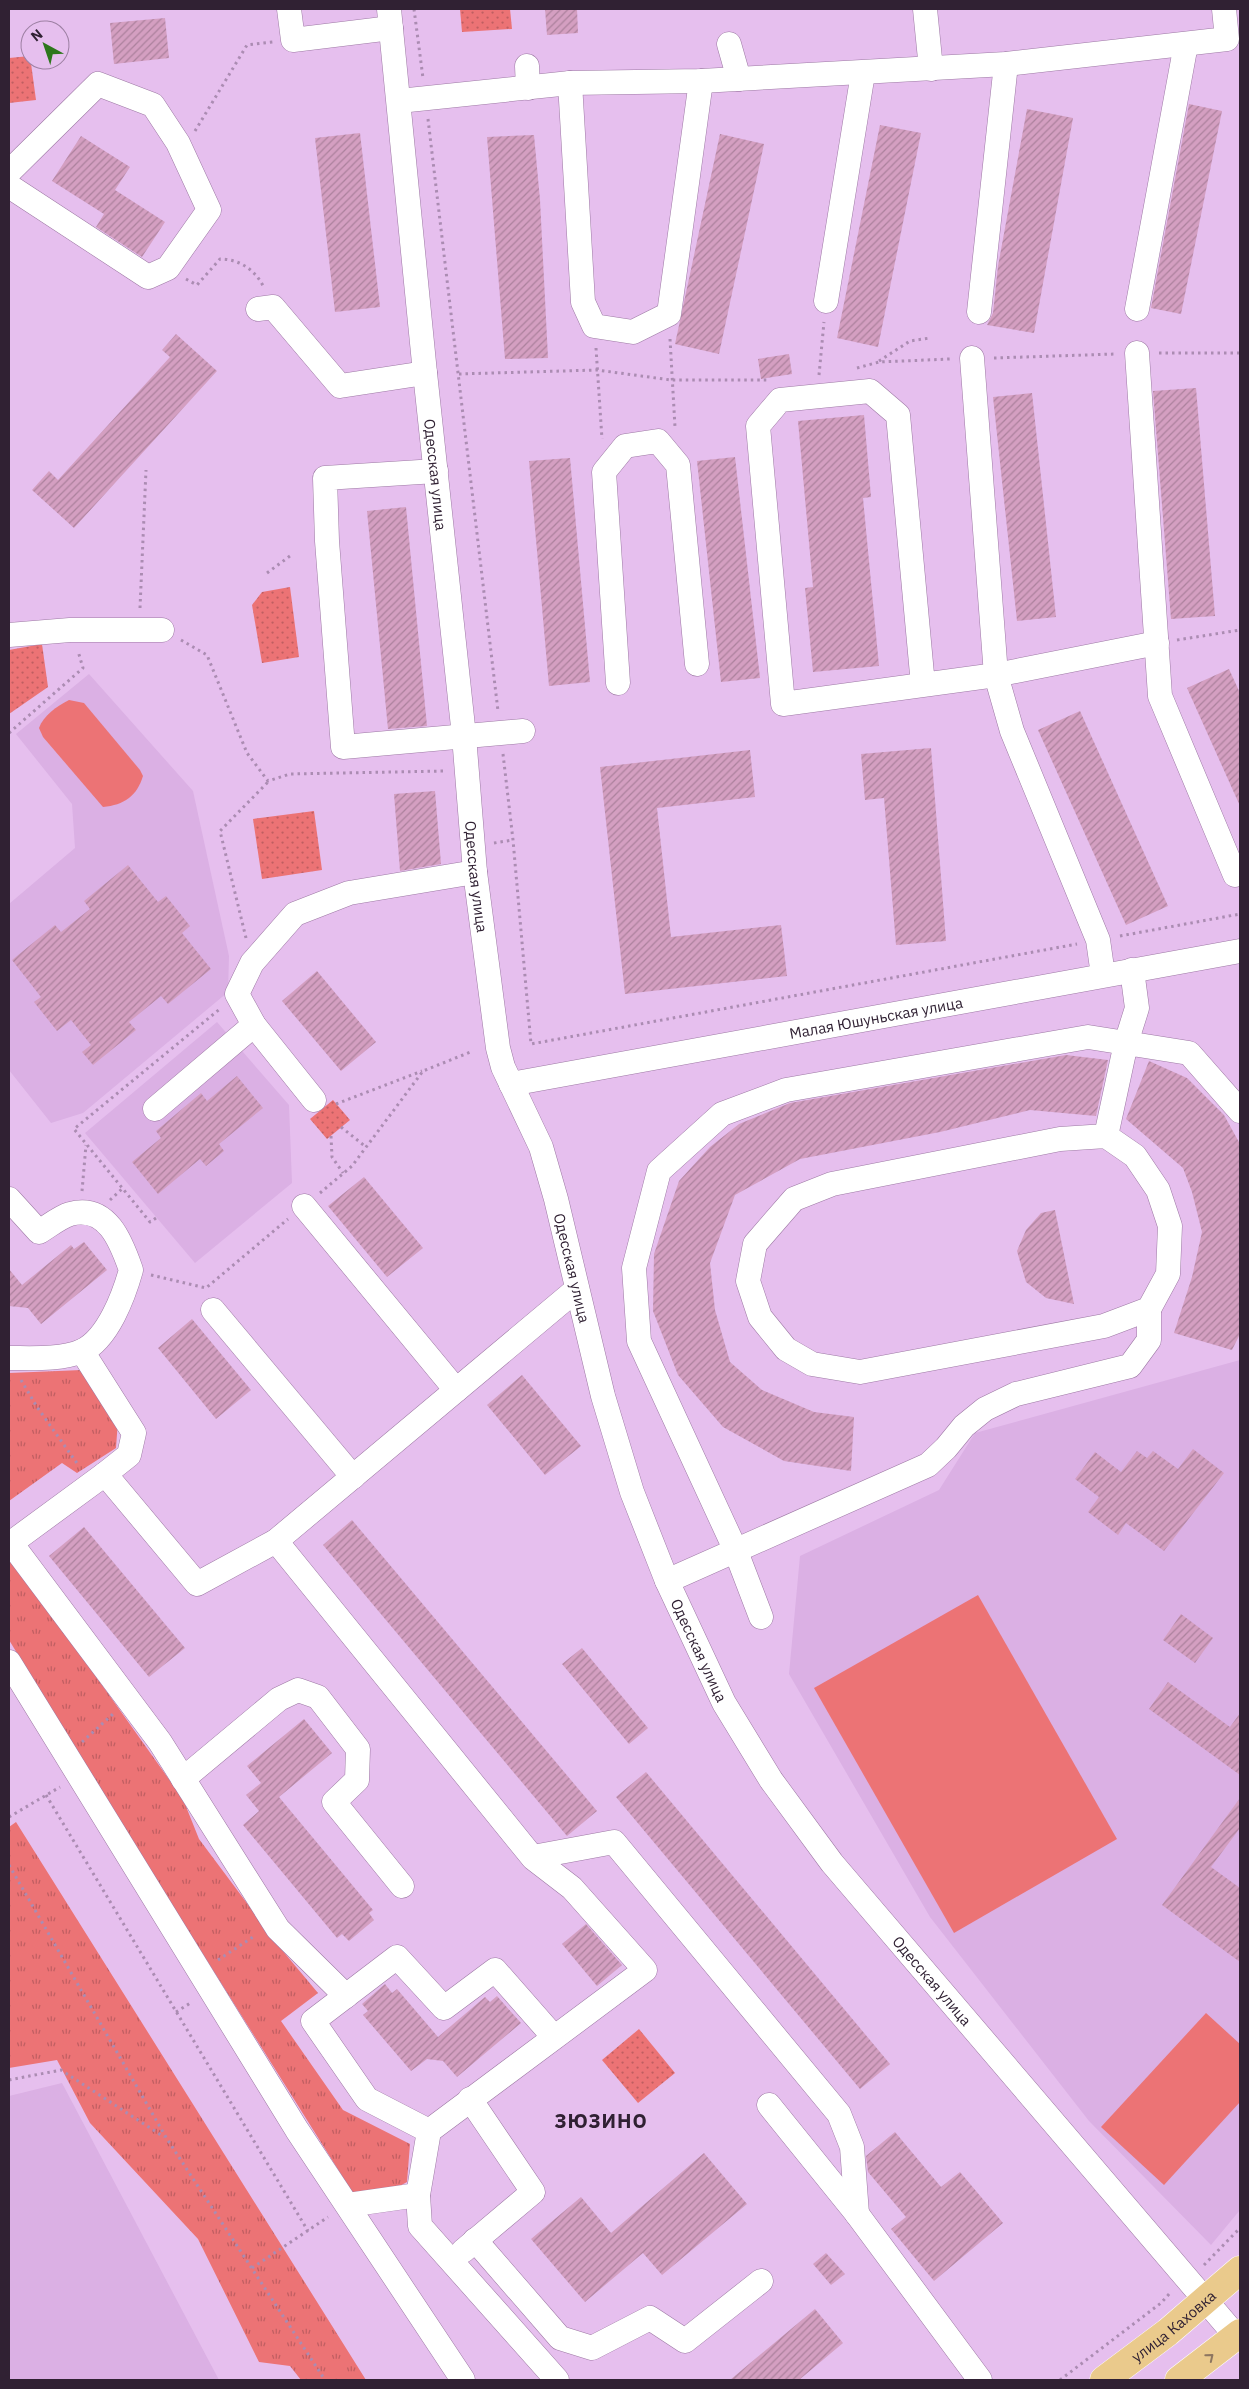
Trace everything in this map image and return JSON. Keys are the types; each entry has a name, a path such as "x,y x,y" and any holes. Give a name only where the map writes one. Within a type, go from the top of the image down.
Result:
{"main road":[{"name":"улица Каховка","path":"1104,2380 1206,2302 1240,2270"},
{"path":"1180,2380 1238,2334"}],"street":[{"path":"289,9 293,40 390,18"},
{"path":"925,9 931,69"},
{"path":"398,101 425,99 527,77 570,83 701,81 863,73 1006,64 1234,39 1224,9"},
{"name":"Одесская улица","path":"390,18 425,373 464,736 475,872 498,1048 503,1067 541,1147 556,1199 603,1396 624,1466 666,1581 724,1703 772,1780 832,1863 1186,2280 1238,2334"},
{"path":"729,44 739,79"},
{"path":"1137,310 1186,44"},
{"path":"978,312 1006,64"},
{"path":"826,301 863,73"},
{"path":"570,83 583,302 594,326 632,332 669,314 701,81"},
{"path":"9,172 98,84 153,105 178,143 209,210 168,268 148,277 9,186"},
{"path":"265,308 340,386 425,373"},
{"path":"1137,353 1160,696 1235,875"},
{"path":"972,358 996,675 1012,732 1098,940 1103,975"},
{"path":"923,685 898,415 870,391 780,400 758,426 783,704 923,685 996,675 1157,644"},
{"path":"618,683 604,472 626,446 658,441 678,465 697,664"},
{"path":"436,471 325,478 327,541 343,747 512,732"},
{"path":"9,635 139,628 162,630"},
{"path":"325,1102 254,1025 237,994 252,963 294,914 349,893 475,872"},
{"name":"Малая Юшуньская улица","path":"511,1084 1240,951"},
{"path":"1106,1136 1126,1043 1138,1008 1132,970"},
{"path":"155,1109 254,1025"},
{"path":"761,1617 735,1549 639,1341 634,1268 659,1171 722,1114 786,1090 1088,1037 1189,1052 1240,1111"},
{"path":"666,1581 928,1465 946,1448 964,1426 985,1409 1016,1394 1130,1366 1149,1340 1149,1309 1168,1274 1170,1226 1158,1190 1134,1156 1106,1136 1060,1139 832,1184 794,1199 755,1244 748,1282 760,1316 786,1349 812,1364 860,1372 1104,1326 1149,1309"},
{"path":"9,1198 39,1232 70,1214 94,1213 112,1226 131,1270 126,1289 105,1330 82,1350 14,1367"},
{"path":"304,1206 456,1390"},
{"path":"98,1479 197,1584 276,1541 577,1289"},
{"path":"213,1310 353,1477"},
{"path":"82,1350 134,1433 129,1455 10,1544 160,1742 274,1923 346,1996"},
{"path":"276,1541 533,1857 572,1888 646,1970 554,2036 429,2131 418,2195 420,2226 557,2380"},
{"path":"9,1662 298,2130 339,2211 463,2380"},
{"path":"183,1779 279,1699 298,1690 318,1697 358,1748 357,1780 334,1802 402,1886"},
{"path":"533,1857 614,1842 839,2114 852,2148 857,2214"},
{"path":"429,2131 367,2099 313,2021 397,1958 444,2008 495,1970 554,2036"},
{"path":"452,2261 533,2192 470,2099"},
{"path":"769,2105 857,2214 980,2380"},
{"path":"339,2211 418,2195"},
{"path":"475,2240 560,2338 592,2348 650,2318 685,2341 761,2281"}],"path":[{"path":"414,9 459,374 512,732 514,840 531,1044 1240,914"},
{"path":"178,143 191,138 247,44 293,40"},
{"path":"168,268 197,285 220,259 234,259 259,277 265,308"},
{"path":"819,380 826,301"},
{"path":"669,314 671,380 678,465"},
{"path":"594,326 604,472"},
{"path":"879,362 910,341 930,338"},
{"path":"853,370 879,362 1137,353 1240,353"},
{"path":"459,374 597,370 671,380 779,380"},
{"path":"139,628 146,470"},
{"path":"267,573 290,556"},
{"path":"162,630 207,655 246,753 268,781"},
{"path":"1157,644 1240,630"},
{"path":"9,733 83,668"},
{"path":"252,963 220,832 268,781 290,774 437,772 467,768"},
{"path":"325,1102 422,1071"},
{"path":"341,1127 366,1147"},
{"path":"331,1136 332,1157 343,1173"},
{"path":"80,1214 86,1144"},
{"path":"14,1367 37,1407 98,1479"},
{"path":"66,1756 128,1700"},
{"path":"9,1817 67,1783"},
{"path":"46,1795 308,2231"},
{"path":"9,1865 167,2139 325,2380"},
{"path":"200,1972 274,1923"},
{"path":"176,2012 196,2000"},
{"path":"9,2080 61,2070 167,2139"},
{"path":"252,2268 339,2211"},
{"path":"1060,2380 1161,2303 1240,2228"}],"shaded area":[{"path":"89,674 193,791 229,956 228,992 83,1113 51,1123 9,1070 9,904 75,848 72,804 16,734"},
{"path":"217,1022 289,1105 292,1183 195,1263 85,1133"},
{"path":"1240,1360 1240,2210 1211,2245 1089,2121 930,1917 789,1674 800,1556 939,1490 975,1433"},
{"path":"62,2083 219,2380 9,2380 9,2096"}],"green space":[{"path":"460,9 510,9 512,29 462,32"},
{"path":"20,57 20,70 32,70 36,100 9,103 9,58"},
{"path":"290,587 299,657 262,663 252,605 262,592"},
{"path":"42,644 48,687 9,714 9,650"},
{"path":"69,700 84,703 140,770 143,776 137,789 123,802 103,807 43,737 39,728 44,719 55,708"},
{"path":"314,811 322,870 262,879 253,819"},
{"path":"333,1100 350,1120 327,1139 310,1119"},
{"path":"82,1370 118,1420 116,1448 77,1473 62,1463 9,1501 9,1373"},
{"path":"9,1554 183,1799 199,1839 282,1950 318,1993 281,2021 343,2110 410,2144 407,2182 396,2188 354,2195 132,1841 9,1640"},
{"path":"978,1595 1117,1839 954,1933 814,1688"},
{"path":"16,1822 366,2380 301,2380 290,2366 259,2362 198,2239 90,2123 57,2060 9,2068 9,1827"},
{"path":"1206,2013 1240,2044 1240,2102 1164,2185 1101,2127"},
{"path":"639,2029 675,2073 638,2103 602,2060"}],"building":[{"path":"545,9 577,9 578,33 547,35"},
{"path":"165,18 169,58 114,64 110,23"},
{"path":"1189,104 1222,111 1181,314 1151,308"},
{"path":"1027,109 1073,118 1034,333 987,325 993,313 998,266"},
{"path":"880,125 921,133 878,347 837,338"},
{"path":"360,133 380,307 335,312 315,138"},
{"path":"720,134 764,144 719,354 675,344"},
{"path":"534,135 540,200 548,358 505,359 487,137"},
{"path":"81,136 130,167 115,190 165,222 142,257 96,227 104,214 52,181"},
{"path":"176,334 217,371 74,528 32,490 49,471 58,480 170,357 162,350"},
{"path":"789,354 792,374 761,379 758,359"},
{"path":"1196,388 1215,616 1171,619 1153,391"},
{"path":"1032,393 1056,617 1017,621 993,397"},
{"path":"864,415 871,497 863,498 879,666 813,672 805,588 813,587 798,421"},
{"path":"735,457 760,678 721,682 697,461"},
{"path":"570,458 590,682 549,686 529,461"},
{"path":"406,507 427,726 388,729 367,511"},
{"path":"1229,669 1240,693 1240,806 1187,688"},
{"path":"1080,711 1168,906 1126,925 1038,730"},
{"path":"931,748 946,941 896,945 884,798 865,800 861,754"},
{"path":"750,750 755,797 657,808 671,937 781,925 787,976 625,994 600,767"},
{"path":"435,791 441,864 400,871 394,794"},
{"path":"128,865 158,902 166,896 190,926 182,933 211,969 168,1004 161,996 129,1022 136,1030 93,1065 82,1052 91,1045 71,1020 57,1031 34,1002 41,997 12,960 55,925 61,932 90,909 84,901"},
{"path":"317,971 376,1042 341,1071 282,1001"},
{"path":"1066,1055 1108,1060 1096,1116 1030,1110 940,1132 800,1159 735,1195 710,1263 715,1310 730,1362 762,1390 814,1412 854,1417 851,1471 784,1461 723,1427 678,1375 653,1311 654,1254 679,1181 710,1147 739,1124 790,1103"},
{"path":"1149,1061 1187,1078 1224,1115 1240,1144 1240,1334 1232,1350 1174,1333 1192,1277 1202,1232 1192,1192 1183,1168 1126,1119"},
{"path":"237,1076 263,1108 219,1144 224,1151 206,1166 200,1159 158,1194 132,1162 161,1138 156,1131 201,1093 207,1101"},
{"path":"364,1177 423,1248 387,1277 328,1206"},
{"path":"1055,1210 1074,1304 1046,1298 1026,1282 1017,1251 1026,1230 1041,1213"},
{"path":"84,1242 107,1270 41,1324 28,1308 9,1306 9,1269 22,1285 71,1245 74,1249"},
{"path":"192,1319 251,1390 216,1419 158,1348"},
{"path":"522,1375 581,1446 545,1475 487,1405"},
{"path":"1193,1449 1224,1473 1164,1551 1126,1523 1118,1535 1088,1512 1099,1497 1075,1479 1095,1452 1121,1472 1137,1451 1147,1458 1153,1451 1178,1469"},
{"path":"352,1520 597,1811 567,1836 323,1545"},
{"path":"84,1527 185,1648 149,1677 49,1556"},
{"path":"1181,1614 1213,1638 1195,1663 1163,1640"},
{"path":"582,1648 648,1728 629,1744 562,1664"},
{"path":"1168,1682 1230,1727 1240,1713 1240,1775 1149,1709"},
{"path":"304,1719 332,1753 279,1797 373,1910 369,1913 374,1920 349,1941 342,1934 337,1938 243,1825 259,1811 246,1795 261,1783 247,1766"},
{"path":"646,1772 890,2064 860,2089 616,1797"},
{"path":"1240,1798 1240,1828 1211,1867 1240,1888 1240,1962 1162,1905"},
{"path":"586,1924 622,1965 597,1986 562,1944"},
{"path":"385,1984 392,1993 397,1989 438,2037 485,1997 490,2002 497,1996 521,2023 457,2077 443,2061 427,2059 411,2071 363,2015 368,2011 362,2004"},
{"path":"895,2132 941,2187 960,2172 1003,2223 934,2281 891,2229 906,2217 868,2172 866,2156"},
{"path":"704,2153 747,2204 662,2275 643,2253 585,2302 531,2239 581,2197 611,2233"},
{"path":"826,2253 845,2274 831,2285 813,2264"},
{"path":"815,2309 843,2343 799,2380 730,2380"}],"district":[{"name":"ЗЮЗИНО","path":"601,2120"}]}
